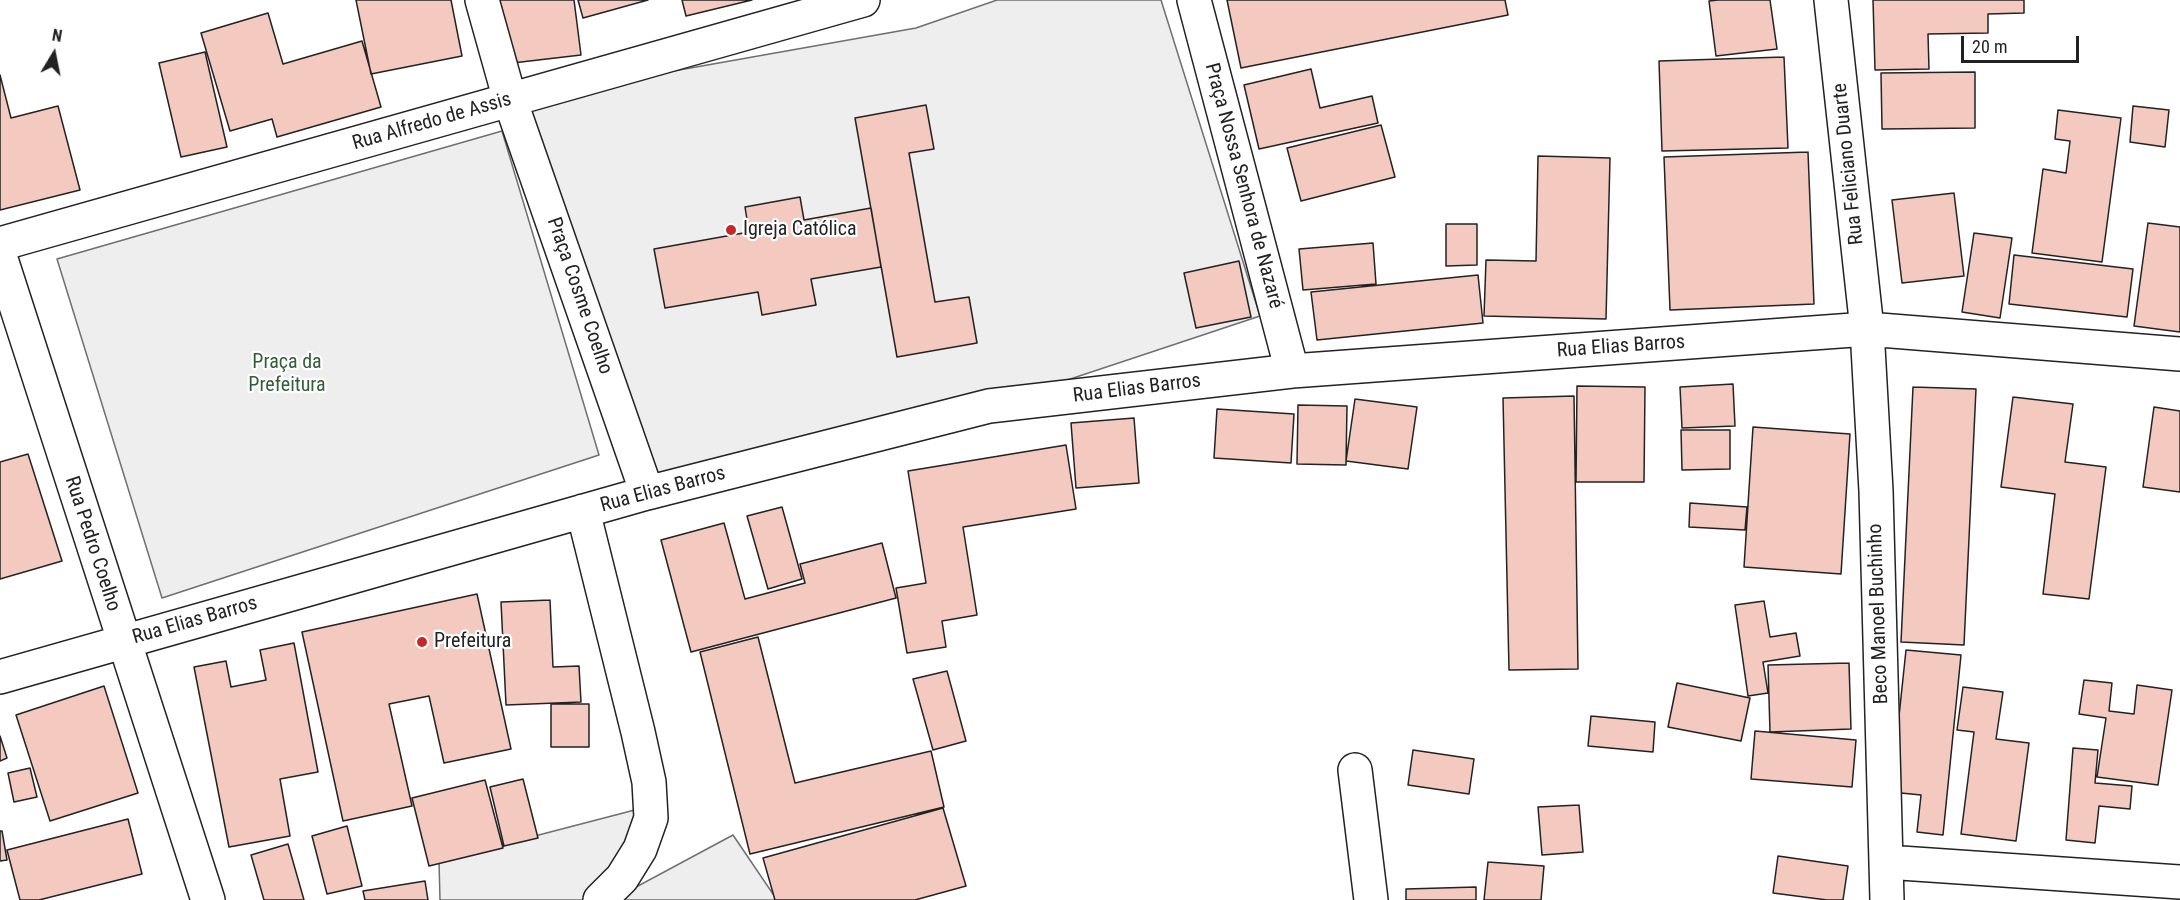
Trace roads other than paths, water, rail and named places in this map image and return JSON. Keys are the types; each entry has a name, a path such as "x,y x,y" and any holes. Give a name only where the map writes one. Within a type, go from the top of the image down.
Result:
{"street":[{"name":"Praça Cosme Coelho","path":"482,0 510,100 647,493"},
{"name":"Rua Alfredo de Assis","path":"0,244 863,0"},
{"name":"Praça Nossa Senhora de Nazaré","path":"1194,0 1292,371"},
{"name":"Rua Feliciano Duarte","path":"1831,0 1867,329"},
{"name":"Rua Pedro Coelho","path":"0,256 208,900"},
{"name":"Rua Elias Barros","path":"0,677 647,493 989,406 1292,371 1867,329 2180,354"},
{"name":"Beco Manoel Buchinho","path":"1867,329 1876,491 1887,900"},
{"path":"583,511 638,732 649,782 651,818 640,849 622,878 600,900"},
{"path":"1355,770 1371,900"},
{"path":"1886,862 2180,882"}],"place":[{"name":"Igreja Católica","path":"731,230"},
{"name":"Prefeitura","path":"422,642"}],"park label":[{"name":"Praça da Prefeitura","path":"287,374"}]}
